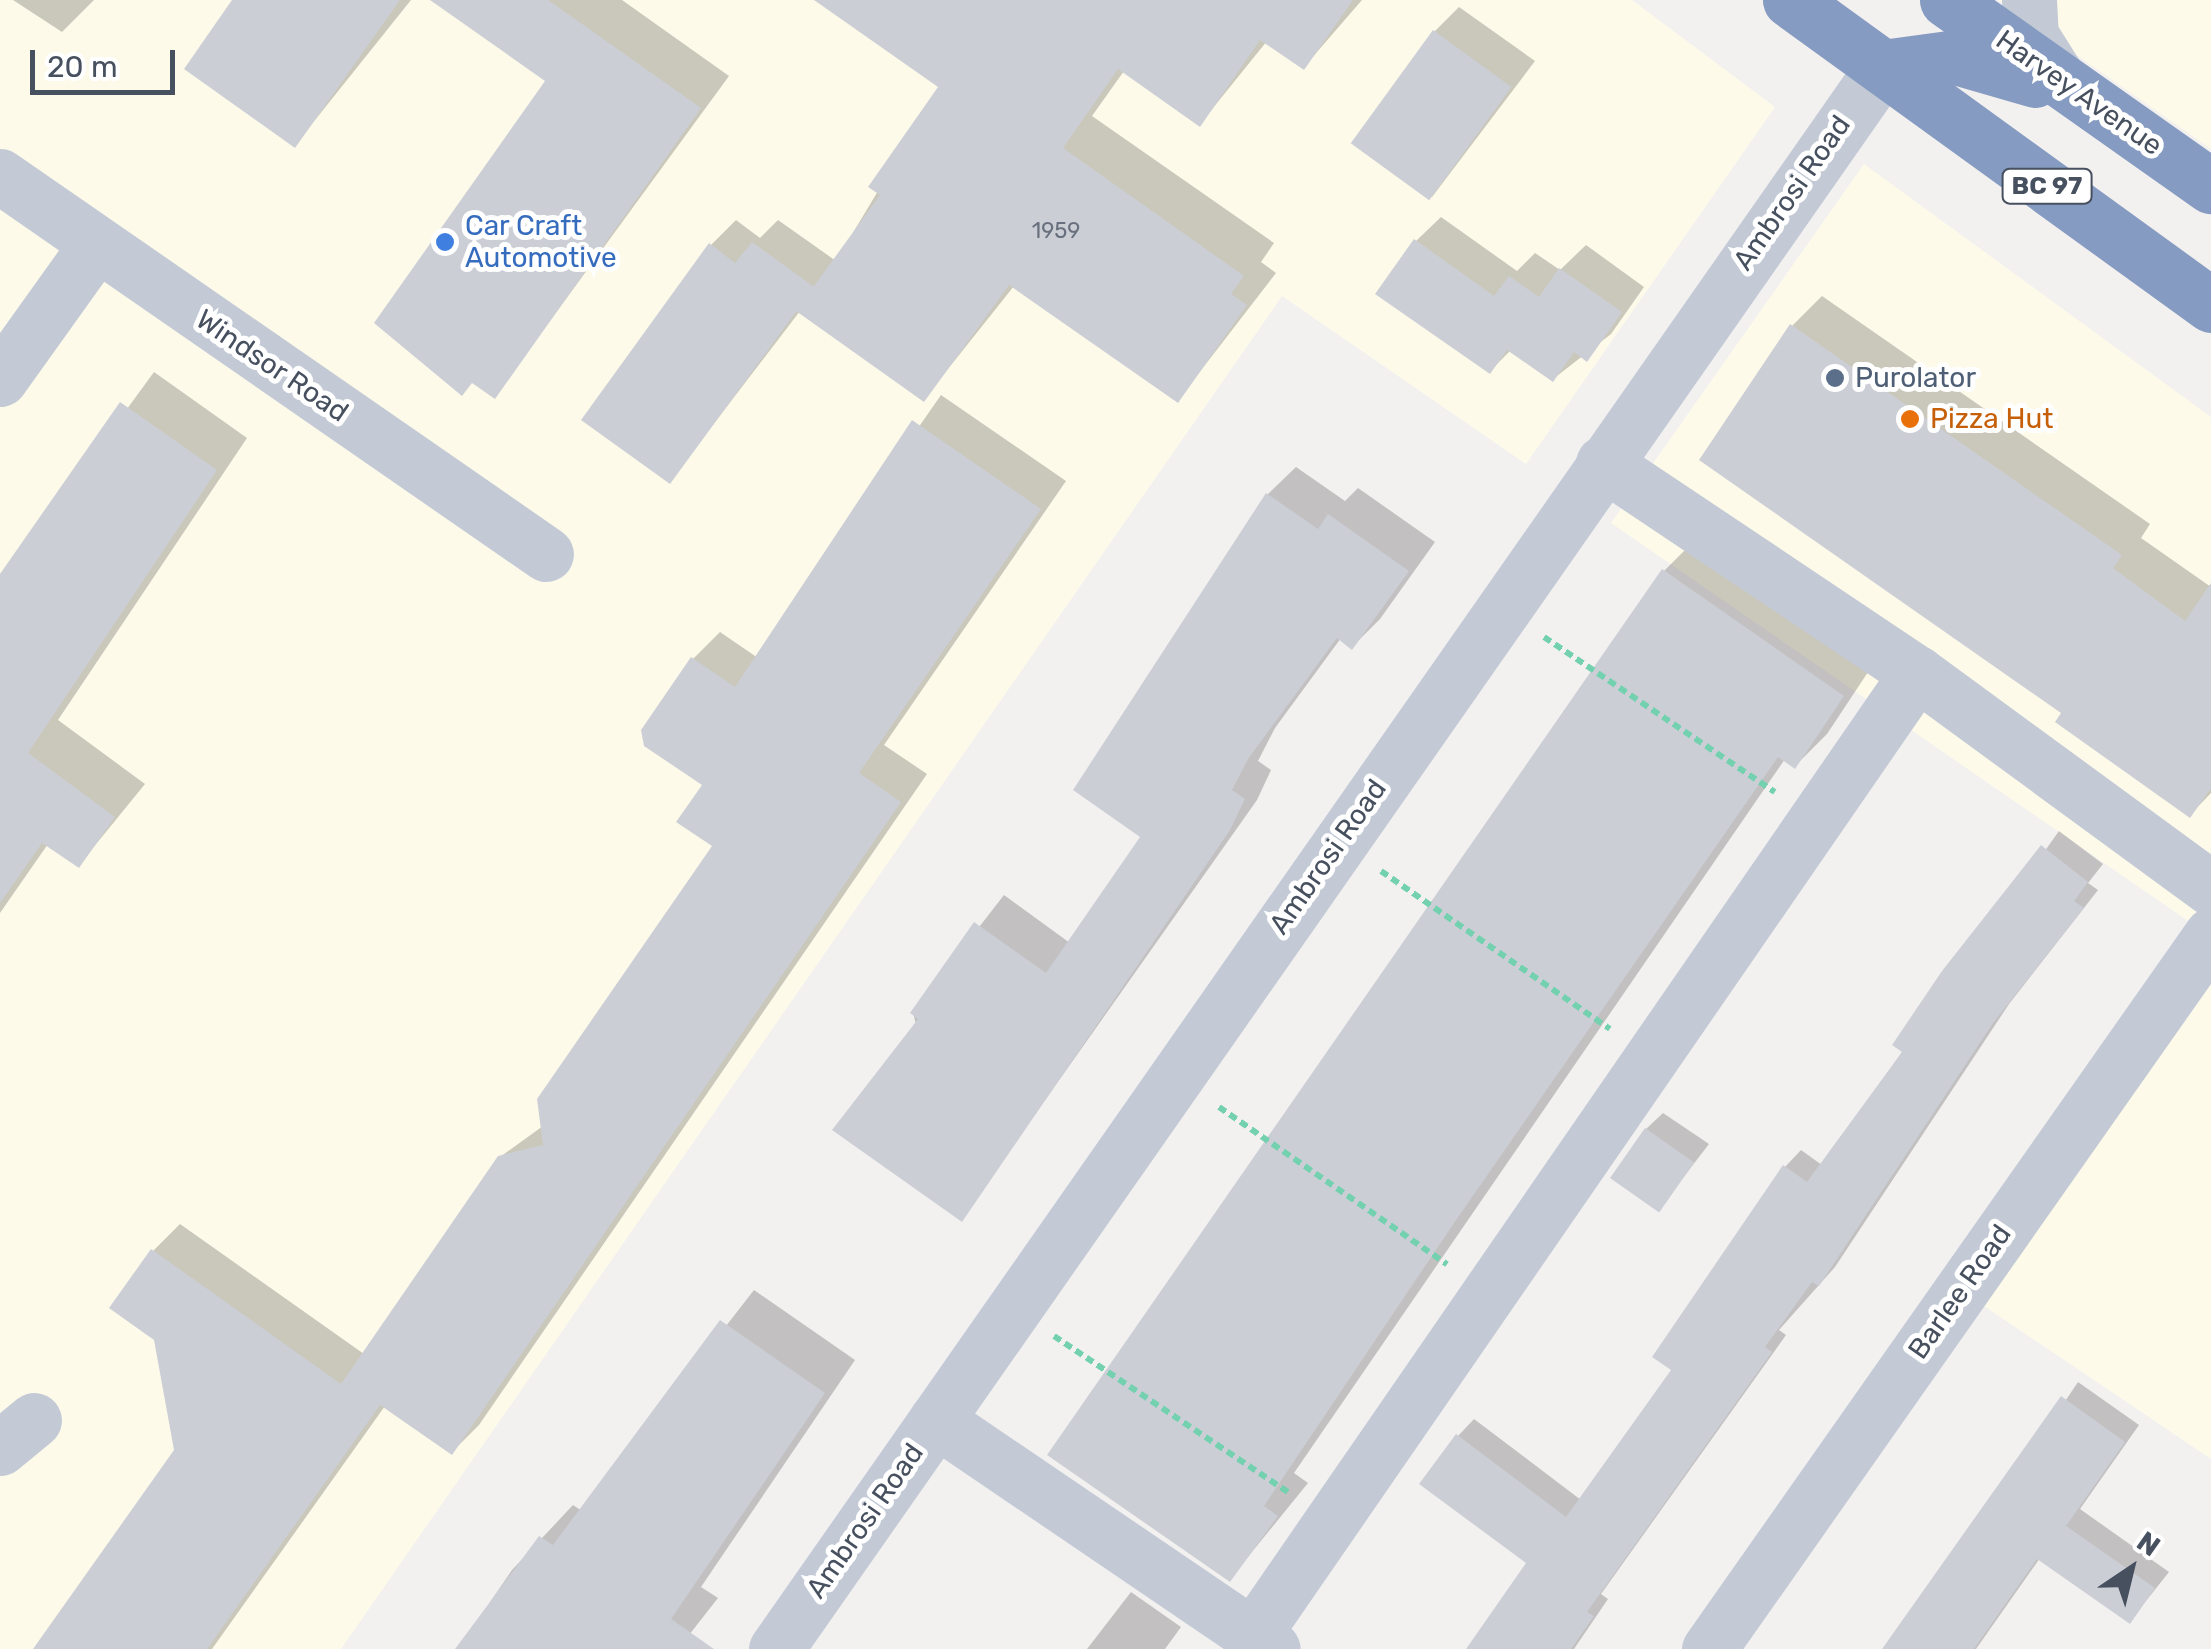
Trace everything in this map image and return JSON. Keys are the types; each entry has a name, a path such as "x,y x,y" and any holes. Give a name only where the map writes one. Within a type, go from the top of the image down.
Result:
{"highway":[{"name":"BC 97","path":"1790,0 2211,305"},
{"name":"Harvey Avenue","path":"1947,0 2211,186"},
{"path":"1883,67 1956,57 2069,86"}],"street":[{"path":"2030,0 2031,35 2069,86"},
{"name":"Ambrosi Road","path":"776,1649 1883,67"},
{"name":"Windsor Road","path":"0,176 546,554"},
{"path":"0,379 96,245"},
{"path":"1603,463 1917,672 2211,888"},
{"path":"936,1420 1263,1642 1332,1522 1917,672"},
{"name":"Barlee Road","path":"1709,1649 2211,935"}],"path":[{"path":"1502,608 1816,820"},
{"path":"1339,842 1652,1058"},
{"path":"1175,1077 1490,1293"},
{"path":"1013,1308 1332,1522"}],"shaded area":[{"path":"0,0 1632,0 1775,107 1526,464 1282,296 341,1649 0,1649"},
{"path":"1998,0 2211,0 2211,149"},
{"path":"1864,164 2211,417 2211,1459 1944,1279 2191,923 1611,523"}],"building":[{"path":"232,0 400,0 295,148 184,69"},
{"path":"430,0 548,0 701,108 495,399 472,383 462,396 374,323 545,81"},
{"path":"814,0 1353,0 1304,70 1260,40 1200,127 1118,69 1063,148 1244,276 1231,294 1247,305 1178,403 1009,285 924,402 796,311 880,195 868,187 938,87"},
{"path":"1433,30 1511,87 1429,200 1351,143"},
{"path":"1414,239 1494,296 1509,276 1539,297 1559,268 1622,312 1587,362 1574,352 1553,382 1507,350 1490,374 1375,294"},
{"path":"752,242 814,287 670,484 581,420 709,243 735,263"},
{"path":"1790,324 2122,555 2113,568 2185,621 2211,583 2211,788 2190,818 2055,722 2061,713 1699,460"},
{"path":"120,402 217,470 28,753 115,817 79,868 42,843 0,903 0,574"},
{"path":"912,420 1041,509 859,773 901,802 452,1455 380,1405 207,1649 33,1649 174,1450 154,1340 109,1308 151,1249 341,1384 498,1156 543,1145 537,1099 712,846 676,822 702,785 644,746 641,730 691,657 735,687"},
{"path":"1266,493 1318,529 1328,514 1409,571 1352,650 1337,638 1248,759 1232,790 1245,799 1230,830 962,1222 832,1130 918,1019 910,1013 974,922 1046,973 1140,837 1073,790"},
{"path":"1662,569 1844,696 1795,769 1778,757 1454,1223 1264,1506 1278,1516 1230,1582 1047,1455"},
{"path":"2041,845 2088,882 2074,901 2084,908 1993,1023 1819,1286 1812,1282 1765,1347 1772,1352 1587,1612 1594,1616 1571,1649 1466,1649 1526,1563 1419,1484 1456,1434 1566,1517 1671,1370 1652,1357 1783,1165 1807,1182 1902,1052 1892,1045 1942,971"},
{"path":"1645,1128 1694,1162 1659,1212 1610,1178"},
{"path":"720,1320 825,1393 671,1619 714,1649 455,1649 539,1536 553,1545"},
{"path":"2061,1396 2125,1442 2066,1526 2155,1588 2130,1624 2037,1559 1974,1649 1882,1649"}],"place":[{"name":"Car Craft Automotive","path":"445,242"},
{"name":"Purolator","path":"1835,378"},
{"name":"Pizza Hut","path":"1910,419"}]}
